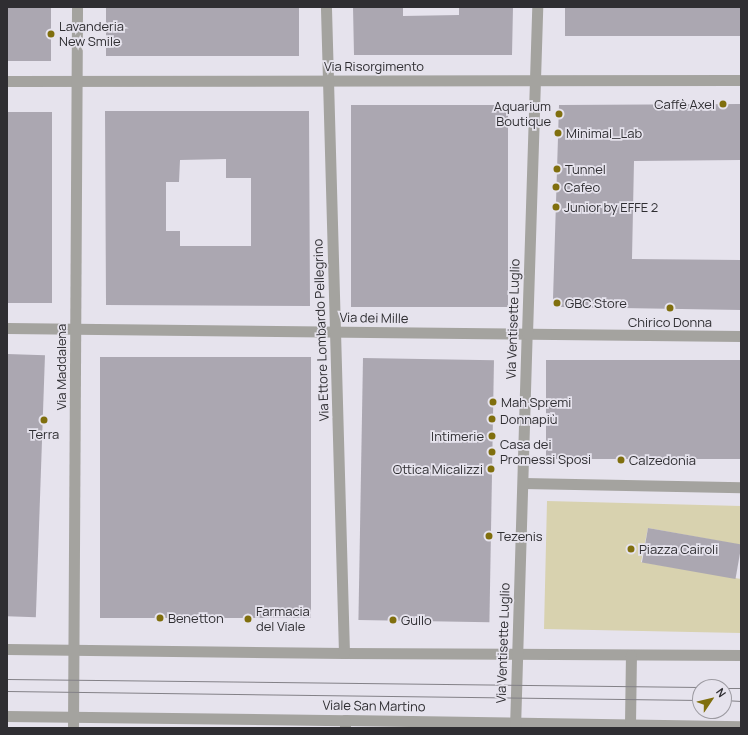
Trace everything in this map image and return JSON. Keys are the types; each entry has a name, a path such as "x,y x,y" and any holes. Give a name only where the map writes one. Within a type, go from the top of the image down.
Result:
{"street":[{"name":"Via Maddalena","path":"73,722 77,7"},
{"name":"Via Ettore Lombardo Pellegrino","path":"326,7 344,653"},
{"name":"Via Ventisette Luglio","path":"515,725 537,7"},
{"name":"Via Risorgimento","path":"7,81 741,80"},
{"name":"Via dei Mille","path":"7,328 741,336"},
{"path":"522,482 741,487"},
{"path":"7,649 517,655 741,655"},
{"path":"630,724 631,655"},
{"name":"Viale San Martino","path":"7,716 73,722 515,725 630,724 741,726"}],"shaded area":[{"path":"547,501 741,506 741,545 648,528 641,562 741,579 741,633 544,629"}],"building":[{"path":"7,7 51,7 51,61 7,61"},
{"path":"106,7 299,7 299,56 106,56"},
{"path":"353,7 403,7 403,16 459,15 459,7 513,7 512,55 354,55"},
{"path":"565,7 741,7 741,36 565,36"},
{"path":"741,104 741,160 634,161 632,259 741,260 741,310 561,307 553,299 559,105"},
{"path":"351,105 508,105 508,307 351,307"},
{"path":"105,111 309,111 310,306 106,305","holes":["226,159 226,178 251,178 251,246 180,246 180,231 166,231 166,182 179,182 180,160"]},
{"path":"7,112 52,112 52,303 7,303"},
{"path":"7,354 45,355 36,617 7,616"},
{"path":"100,357 311,357 311,618 100,618"},
{"path":"363,358 494,360 489,622 358,620"},
{"path":"546,360 741,360 741,459 546,459"},
{"path":"648,528 741,544 735,579 642,562"}],"tram line":[{"path":"7,679 692,687"},
{"path":"732,688 741,688"},
{"path":"7,691 692,700"},
{"path":"732,700 741,701"}],"place":[{"name":"Lavanderia New Smile","path":"51,34"},
{"name":"Caffè Axel","path":"723,104"},
{"name":"Aquarium Boutique","path":"559,114"},
{"name":"Minimal_Lab","path":"558,133"},
{"name":"Tunnel","path":"557,169"},
{"name":"Cafeo","path":"556,187"},
{"name":"Junior by EFFE 2","path":"556,207"},
{"name":"GBC Store","path":"557,303"},
{"name":"Chirico Donna","path":"670,308"},
{"name":"Mah Spremi","path":"493,402"},
{"name":"Donnapiù","path":"492,419"},
{"name":"Terra","path":"44,420"},
{"name":"Intimerie","path":"492,436"},
{"name":"Casa dei Promessi Sposi","path":"492,452"},
{"name":"Calzedonia","path":"621,460"},
{"name":"Ottica Micalizzi","path":"491,469"},
{"name":"Tezenis","path":"489,536"},
{"name":"Piazza Cairoli","path":"631,549"},
{"name":"Benetton","path":"160,618"},
{"name":"Farmacia del Viale","path":"248,619"},
{"name":"Gullo","path":"393,620"}]}
